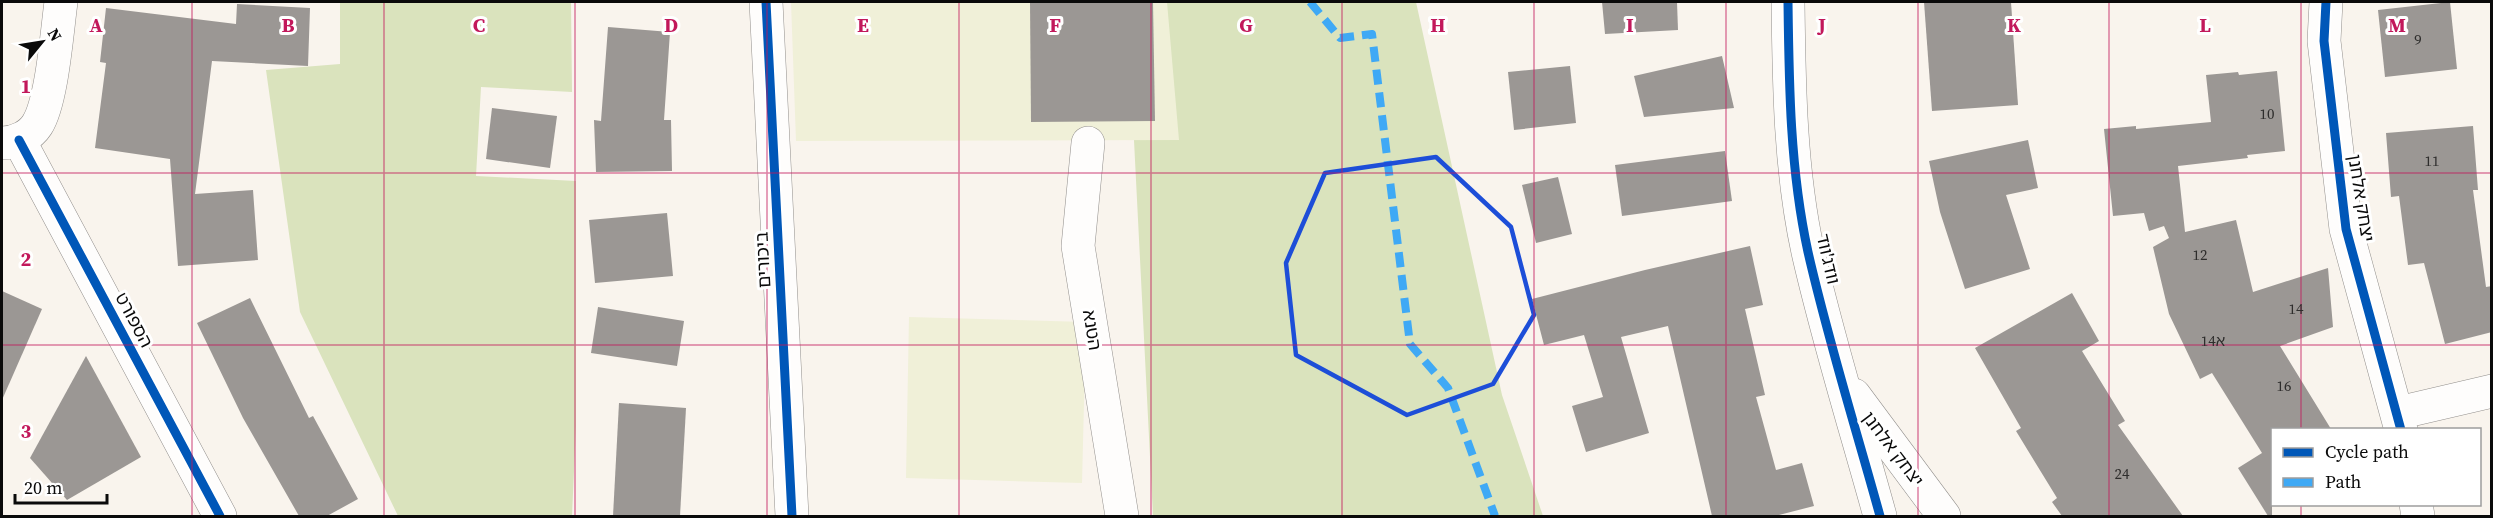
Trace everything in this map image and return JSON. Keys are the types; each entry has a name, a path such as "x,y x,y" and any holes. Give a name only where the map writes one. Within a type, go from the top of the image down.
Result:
{"street":[{"path":"10,141 30,133 38,124 47,97 61,2"},
{"name":"ביכורים","path":"766,2 792,516"},
{"name":"וודג'ווד","path":"1788,2 1790,93 1797,179 1808,251 1880,516"},
{"name":"יצחק אלחנן","path":"2326,2 2324,41 2346,229 2400,421"},
{"name":"הספורט","path":"10,141 220,516"},
{"name":"הטנא","path":"1088,143 1078,246 1122,516"},
{"name":"יצחק אלחנן","path":"1843,381 1944,516"},
{"path":"2400,421 2492,390"}],"highlighted area":[{"path":"1436,157 1511,227 1534,315 1493,384 1407,415 1296,355 1286,263 1325,173"}],"green space":[{"path":"340,2 571,2 572,92 481,87 476,176 576,181 576,426 572,516 398,516 300,312 266,70 340,64"},
{"path":"791,2 1167,2 1179,140 796,141"},
{"path":"1127,2 1416,2 1502,395 1543,516 1153,516"},
{"path":"909,317 1086,322 1082,483 906,478"}],"building":[{"path":"1030,2 1153,2 1155,121 1031,122"},
{"path":"1602,2 1677,2 1678,30 1605,34"},
{"path":"1924,2 2011,2 2018,105 1932,111"},
{"path":"2450,2 2457,69 2385,77 2378,10"},
{"path":"237,4 310,8 308,66 212,61 195,194 253,190 258,260 178,266 170,159 95,148 106,63 100,62 106,8 236,24"},
{"path":"608,27 670,32 664,120 671,120 672,171 596,172 594,120 601,121"},
{"path":"1722,56 1734,108 1644,117 1634,76"},
{"path":"1570,66 1576,123 1514,130 1508,72"},
{"path":"2277,71 2285,151 2178,166 2185,232 2236,220 2253,292 2328,268 2333,327 2280,346 2330,428 2271,428 2272,516 2268,516 2238,468 2262,453 2212,373 2200,379 2169,314 2153,247 2169,238 2164,226 2149,231 2144,213 2113,216 2104,129 2136,126 2136,129 2211,122 2206,75 2238,72 2239,75"},
{"path":"492,108 557,116 550,168 486,159"},
{"path":"2473,126 2478,190 2473,190 2486,287 2492,286 2492,332 2445,344 2424,263 2408,265 2399,196 2391,197 2386,133"},
{"path":"2028,140 2038,188 2006,195 2030,269 1965,289 1940,212 1929,161"},
{"path":"1725,151 1732,201 1622,216 1615,165"},
{"path":"1558,177 1572,234 1536,243 1522,185"},
{"path":"667,213 673,276 595,283 589,220"},
{"path":"1750,246 1763,305 1745,309 1765,395 1756,397 1776,470 1802,463 1814,506 1775,516 1712,516 1668,326 1621,337 1649,433 1586,452 1572,406 1603,397 1584,335 1544,345 1532,299"},
{"path":"2,291 42,309 2,400"},
{"path":"2072,293 2099,341 2082,351 2125,421 2118,425 2183,516 2062,516 2052,502 2057,498 2016,431 2021,428 1975,348"},
{"path":"250,298 309,418 313,416 358,499 327,516 299,516 243,418 197,323"},
{"path":"598,307 684,321 677,366 591,353"},
{"path":"86,356 141,457 67,500 30,458"},
{"path":"619,403 686,408 680,516 613,516"}],"marked path":[{"path":"1310,2 1340,38 1372,34 1410,344 1448,388 1495,516"}],"cycle path":[{"path":"766,2 792,516"},
{"path":"1788,2 1794,159 1802,221 1824,318 1880,516"},
{"path":"2326,2 2324,41 2346,229 2400,428"},
{"path":"19,140 220,516"}]}
